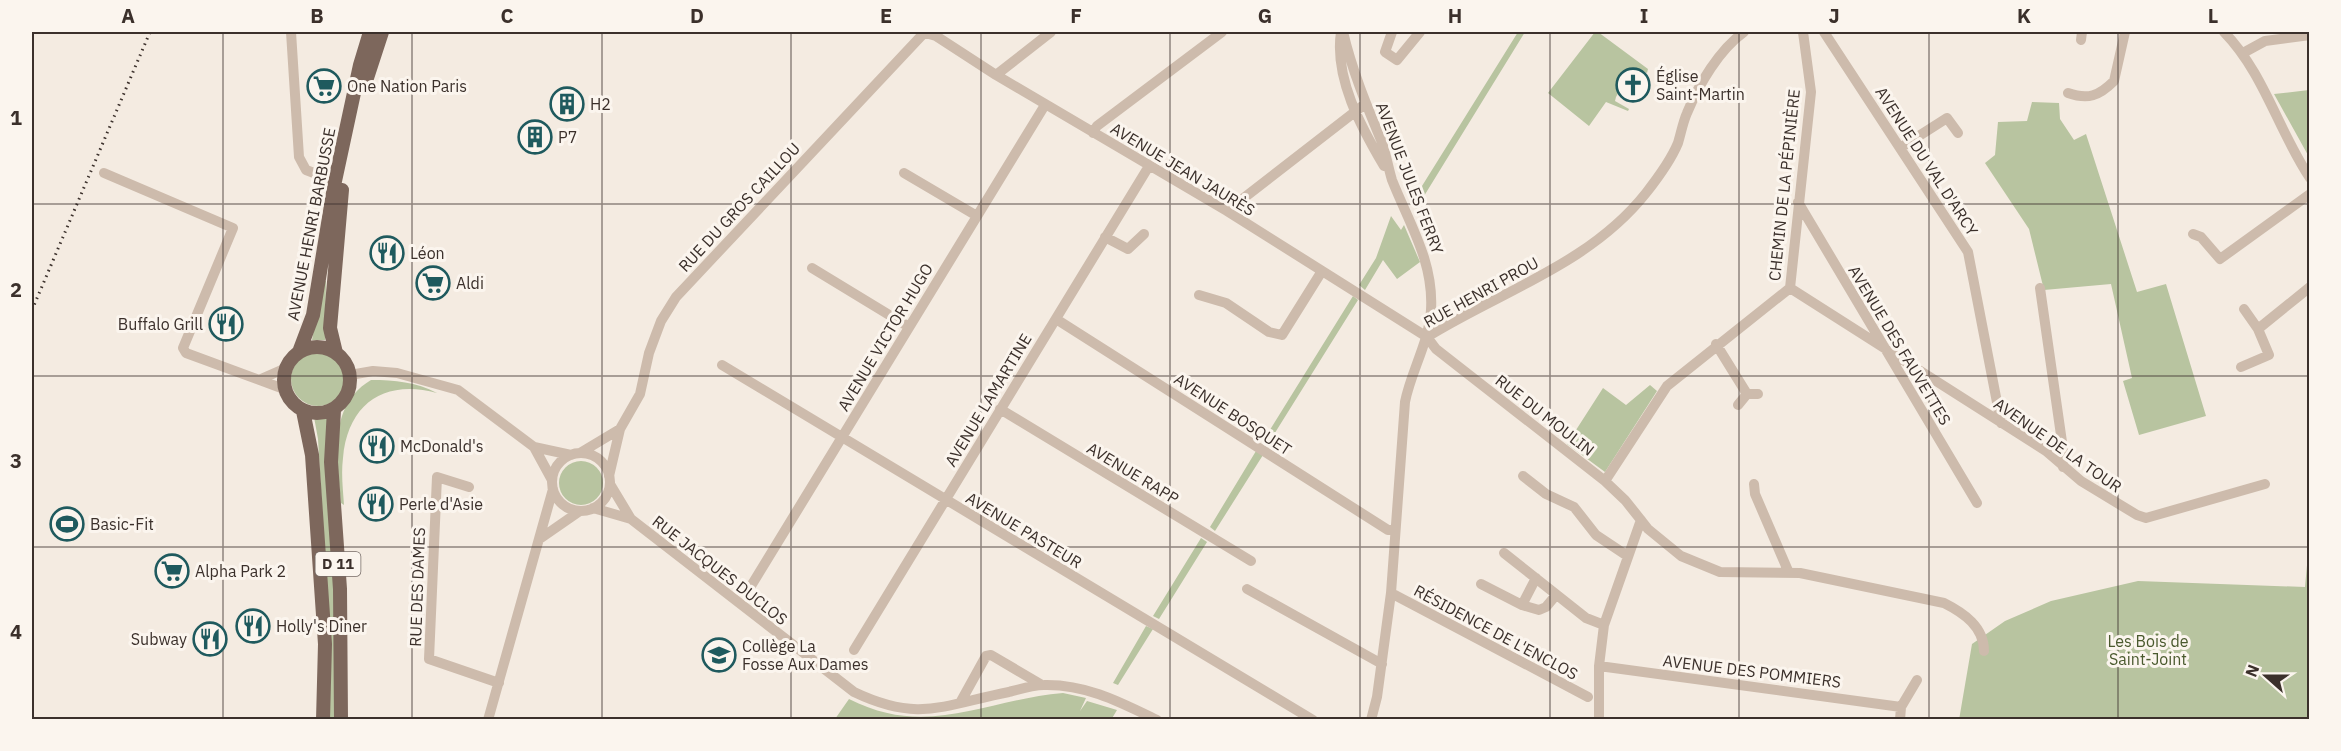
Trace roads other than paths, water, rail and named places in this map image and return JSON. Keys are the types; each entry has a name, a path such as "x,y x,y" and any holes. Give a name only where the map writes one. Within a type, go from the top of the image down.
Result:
{"main road":[{"name":"AVENUE HENRI BARBUSSE","path":"300,352 313,315 335,181 351,103 370,32"},
{"name":"AVENUE HENRI BARBUSSE","path":"336,353 330,328 336,231 346,166 367,73 382,32"},
{"path":"318,347 336,353 343,359 350,375 347,396 334,410 323,414 303,411 288,398 285,389 286,368 300,352 318,347"},
{"name":"D 11","path":"334,410 330,462 340,589 343,684 341,720"},
{"name":"D 11","path":"303,411 312,455 325,644 323,720"}],"street":[{"path":"291,32 299,157 306,170 335,181"},
{"name":"AVENUE JEAN JAURÈS","path":"923,32 936,36 1045,105 1227,212 1426,337"},
{"name":"RUE DU GROS CAILLOU","path":"609,480 620,429 640,394 649,352 661,321 676,297 923,32"},
{"path":"996,75 1051,32"},
{"path":"1093,133 1097,126 1222,32"},
{"name":"AVENUE JULES FERRY","path":"1342,32 1340,65 1361,108 1373,147 1392,179 1430,272 1431,307 1426,337"},
{"path":"1392,32 1385,52 1397,60 1419,32"},
{"name":"RUE HENRI PROU","path":"1371,720 1382,664 1391,593 1405,402 1409,381 1426,337 1476,308 1574,258 1621,220 1645,194 1677,145 1696,93 1731,42 1744,32"},
{"name":"CHEMIN DE LA PÉPINIÈRE","path":"1605,481 1667,386 1716,344 1790,288 1811,92 1803,32"},
{"name":"AVENUE DU VAL D'ARCY","path":"1824,32 1968,252 2001,423"},
{"path":"2068,93 2083,99 2094,97 2114,81 2125,32"},
{"path":"2224,32 2243,53 2260,80 2291,149 2310,178"},
{"path":"2243,53 2265,41 2310,35"},
{"name":"AVENUE VICTOR HUGO","path":"751,586 1045,105"},
{"path":"1227,212 1361,108"},
{"path":"1900,148 1947,118 1958,133"},
{"name":"AVENUE LAMARTINE","path":"854,650 1149,166"},
{"path":"104,173 233,228 183,348 186,352 238,374 261,379 285,389"},
{"path":"904,173 977,216"},
{"path":"2193,234 2201,237 2220,259 2310,194"},
{"name":"AVENUE DES FAUVETTES","path":"1798,201 1977,503"},
{"path":"1105,237 1128,249 1144,234"},
{"path":"812,268 909,327"},
{"path":"1199,295 1226,303 1269,332 1282,335 1322,271"},
{"path":"2258,329 2310,287"},
{"name":"AVENUE DE LA TOUR","path":"1790,288 2046,451 2090,487 2146,518 2265,484"},
{"path":"2040,288 2064,456 2063,467"},
{"path":"2241,367 2270,355 2258,329 2244,309"},
{"name":"AVENUE BOSQUET","path":"1056,319 1388,530 1395,530"},
{"name":"RUE DU MOULIN","path":"1426,337 1436,349 1605,481 1641,520 1681,556 1720,572 1789,573 1818,576 1944,603 1971,620 1984,642 1984,651"},
{"path":"1716,344 1753,394 1738,405"},
{"name":"AVENUE PASTEUR","path":"722,365 1313,720"},
{"path":"261,379 286,368"},
{"name":"RUE JACQUES DUCLOS","path":"350,375 373,371 397,373 458,390 534,447 595,457 606,468 609,480 631,519"},
{"name":"AVENUE RAPP","path":"1000,409 1251,561"},
{"name":"RUE DU GROS CAILLOU","path":"575,454 620,429"},
{"name":"RUE JACQUES DUCLOS","path":"534,447 562,505 580,511 593,508 631,519 854,692 895,709 923,711 1042,685 1084,688 1157,720"},
{"path":"488,720 541,538 558,464 575,454"},
{"path":"1523,476 1546,494 1574,507 1596,535 1626,555"},
{"name":"RUE DES DAMES","path":"469,487 436,477 429,659 499,683"},
{"path":"593,508 604,498 609,480"},
{"path":"1754,484 1755,494 1789,573"},
{"path":"541,538 580,511"},
{"path":"1599,720 1599,666 1604,625 1626,555 1641,520"},
{"path":"1504,553 1586,618 1604,625"},
{"path":"1522,605 1536,578"},
{"path":"1481,584 1522,605 1539,610 1546,607 1556,595"},
{"path":"1247,589 1382,664"},
{"name":"RÉSIDENCE DE L'ENCLOS","path":"1391,593 1588,697"},
{"path":"960,703 986,656 991,655 1042,685"},
{"name":"AVENUE DES POMMIERS","path":"1599,666 1901,707"},
{"path":"1900,720 1901,707 1917,680"}],"railway":[{"path":"32,310 150,32"}],"place":[{"name":"Église Saint-Martin","path":"1633,85"},
{"name":"One Nation Paris","path":"324,86"},
{"name":"H2","path":"567,104"},
{"name":"P7","path":"535,137"},
{"name":"Léon","path":"387,253"},
{"name":"Aldi","path":"433,283"},
{"name":"Buffalo Grill","path":"226,324"},
{"name":"McDonald's","path":"377,446"},
{"name":"Perle d'Asie","path":"376,504"},
{"name":"Basic-Fit","path":"67,524"},
{"name":"Alpha Park 2","path":"172,571"},
{"name":"Holly's Diner","path":"253,626"},
{"name":"Subway","path":"210,639"},
{"name":"Collège La Fosse Aux Dames","path":"719,655"}],"park label":[{"name":"Les Bois de Saint-Joint","path":"2148,650"}]}
